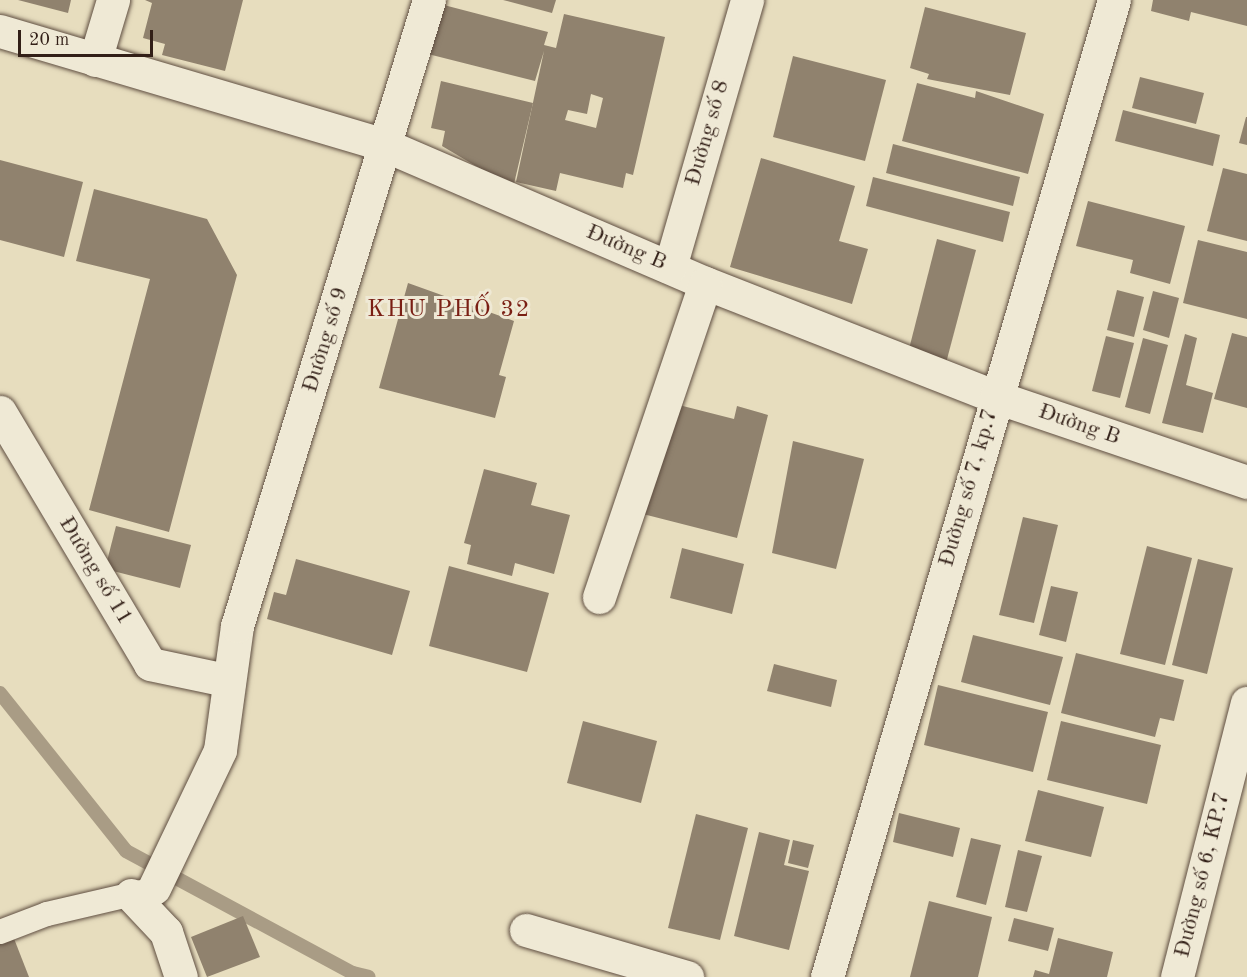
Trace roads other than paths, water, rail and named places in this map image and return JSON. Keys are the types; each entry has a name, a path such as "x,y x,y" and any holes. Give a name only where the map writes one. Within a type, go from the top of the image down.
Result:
{"street":[{"path":"95,60 113,0"},
{"name":"Đường số 9","path":"143,892 220,750 226,680 237,626 387,146 429,0"},
{"name":"Đường số 8","path":"670,267 747,0"},
{"name":"Đường số 7, kp.7","path":"826,977 1114,0"},
{"name":"Đường B","path":"0,30 387,146 705,283 996,397 1247,482"},
{"path":"600,597 705,283"},
{"name":"Đường số 11","path":"0,412 150,664 226,680"},
{"name":"Đường số 6, KP.7","path":"1177,977 1247,703"},
{"path":"143,892 165,932 181,977"},
{"path":"526,930 687,977"}],"lane":[{"path":"0,932 47,914 143,892"}],"waterway":[{"path":"0,693 126,851 353,973 369,977"}],"district":[{"name":"KHU PHỐ 32","path":"449,311"}]}
